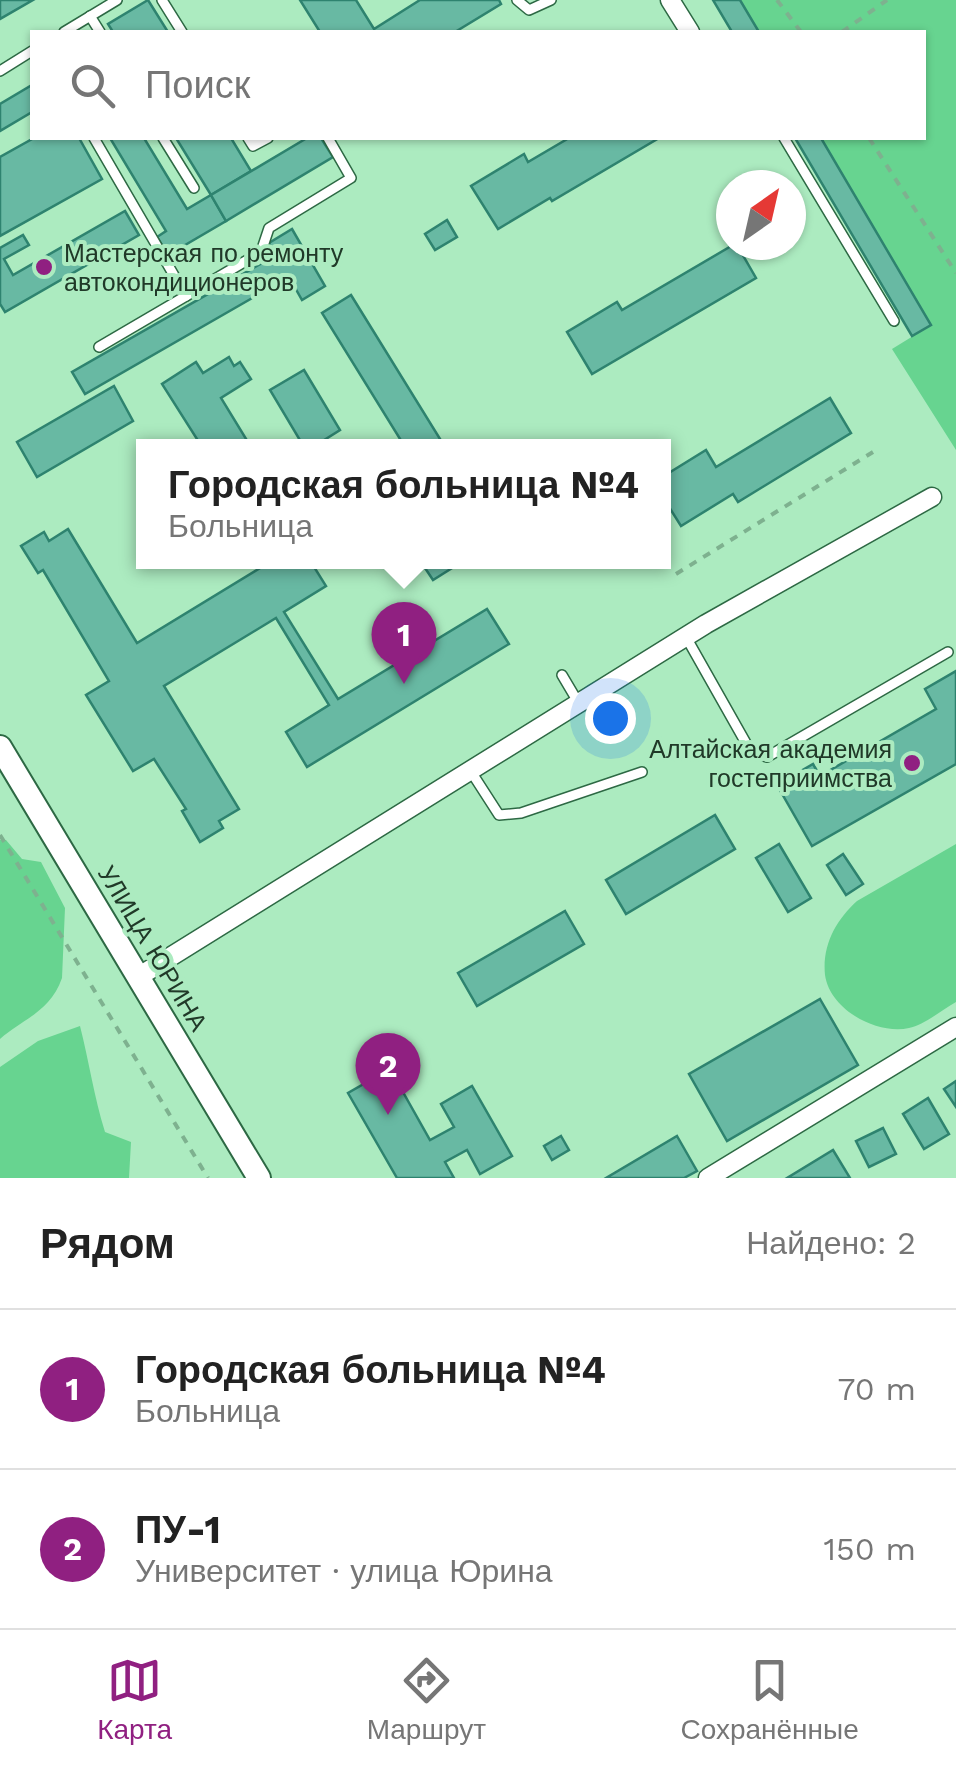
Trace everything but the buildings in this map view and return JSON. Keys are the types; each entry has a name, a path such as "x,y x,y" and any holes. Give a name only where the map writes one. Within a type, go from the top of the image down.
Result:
{"main road":[{"name":"УЛИЦА ЮРИНА","path":"0,747 260,1178"}],"street":[{"path":"670,0 689,30"},
{"path":"138,976 578,702 932,497"},
{"path":"708,1178 956,1027"}],"lane":[{"path":"67,30 117,0"},
{"path":"162,0 181,30"},
{"path":"517,0 529,10 551,0"},
{"path":"90,16 99,30"},
{"path":"0,71 30,53"},
{"path":"95,140 186,296"},
{"path":"164,140 194,188"},
{"path":"99,346 261,252 270,228 351,178 329,140"},
{"path":"785,140 894,321"},
{"path":"686,637 751,752 767,757 948,652"},
{"path":"562,675 578,702"},
{"path":"470,770 499,815 521,813 642,772"}],"path":[{"path":"777,0 799,30"},
{"path":"845,30 886,0"},
{"path":"870,140 956,273"},
{"path":"676,574 873,452"},
{"path":"0,835 208,1178"}],"green space":[{"path":"740,0 956,0 956,450 892,349 931,325 822,140 926,140 926,30 758,30"},
{"path":"0,840 6,840 22,859 41,862 65,908 62,978 57,990 43,1007 0,1039"},
{"path":"956,844 956,1002 909,1028 870,1024 845,1009 829,988 825,975 828,943 857,901"},
{"path":"80,1026 105,1132 131,1142 129,1178 0,1178 0,1067 38,1041"}],"place":[{"name":"Мастерская по ремонту автокондиционеров","path":"44,267"},
{"name":"Городская больница №4","path":"404,684"},
{"name":"Алтайская академия гостеприимства","path":"912,763"},
{"name":"ПУ-1","path":"388,1115"}]}
